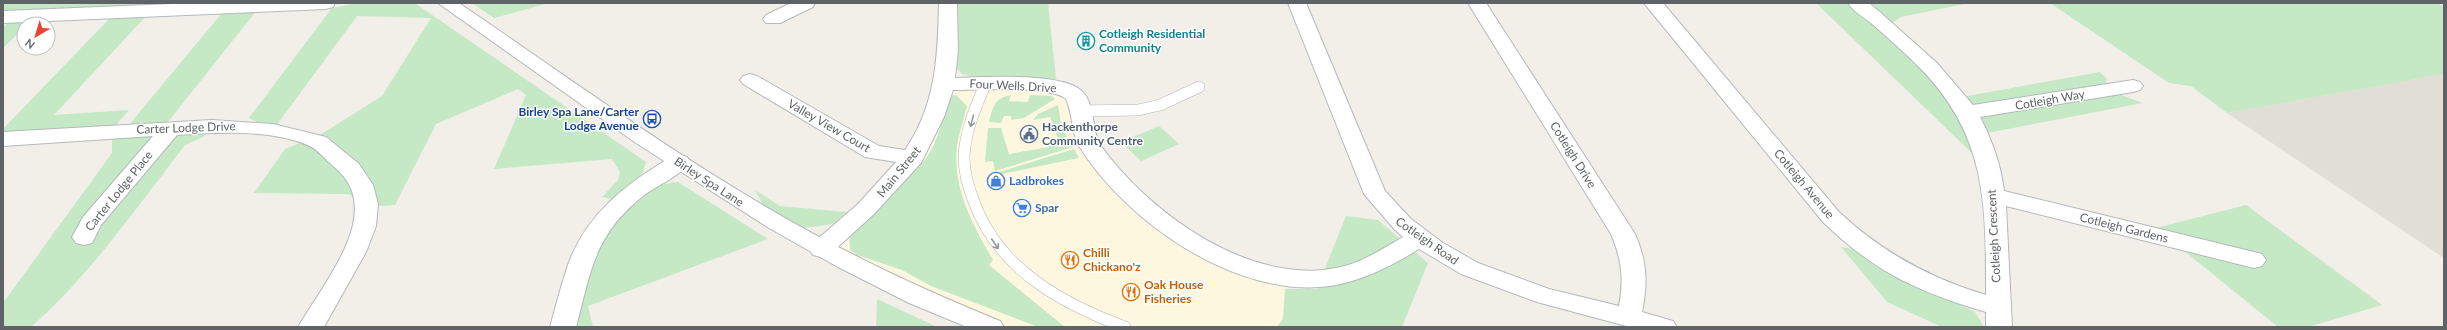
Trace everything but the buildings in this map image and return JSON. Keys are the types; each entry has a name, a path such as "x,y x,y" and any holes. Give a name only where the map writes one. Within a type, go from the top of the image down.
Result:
{"street":[{"path":"3,17 326,3"},
{"name":"Birley Spa Lane","path":"446,3 737,200 821,249 906,293 990,327"},
{"path":"773,19 806,3"},
{"name":"Main Street","path":"821,249 889,188 913,158 926,137 944,84 948,58 948,3"},
{"name":"Cotleigh Road","path":"1298,3 1375,194 1392,216 1418,238 1446,257 1476,273 1512,286 1664,327"},
{"name":"Cotleigh Drive","path":"1477,3 1623,234 1633,255 1636,274 1629,318"},
{"name":"Cotleigh Avenue","path":"1653,3 1831,217 1852,239 1874,256 1906,275 1999,317"},
{"name":"Cotleigh Crescent","path":"1863,4 1930,66 1967,112 1986,160 1994,196 1999,317"},
{"name":"Valley View Court","path":"750,80 873,152 913,158"},
{"name":"Four Wells Drive","path":"944,84 1060,88 1072,93 1080,111 1087,138 1112,175 1178,232 1210,251 1244,267 1274,276 1303,280 1329,278 1354,272 1376,263 1418,238"},
{"name":"Cotleigh Way","path":"1967,112 1993,110 2134,86"},
{"name":"Carter Lodge Drive","path":"3,139 172,127 243,127 299,135 318,142 336,155 355,174 362,185 367,204 364,226 354,252 311,327"},
{"name":"Carter Lodge Place","path":"84,237 91,222 172,127"},
{"path":"563,327 583,257 592,238 621,202 636,189 679,162"},
{"name":"Cotleigh Gardens","path":"1994,196 2254,260"}],"lane":[{"path":"985,85 976,105 964,157 966,180 984,226 999,250 1025,274 1054,296 1096,318 1125,327"},
{"path":"1080,111 1138,110 1160,105 1199,87"}],"shaded area":[{"path":"2444,74 2444,258 2227,113"},
{"path":"944,84 1061,88 1087,138 1178,232 1292,278 1285,289 1283,319 1277,327 991,327 821,249 889,188"}],"green space":[{"path":"3,3 173,3 170,7 7,11 3,10"},
{"path":"358,3 416,4 646,162 642,175 612,199 602,197 618,180 620,172 612,159 494,169 526,95 518,89 436,124 395,205 379,206 347,194 254,193 285,149 320,135 382,96 431,18 357,16 273,130 249,118 332,8"},
{"path":"472,3 549,3 494,18"},
{"path":"958,3 1048,3 1056,79 971,76 962,74 956,68"},
{"path":"1816,3 1847,3 1865,16 1931,77 1948,100 1961,124 1973,154"},
{"path":"1866,3 1969,3 1901,17 1892,23"},
{"path":"2050,3 2435,3 2444,5 2444,74 2227,113 2191,86 2169,83"},
{"path":"257,10 167,123 128,126 222,13"},
{"path":"146,16 54,115 129,110 115,126 3,134 3,129 110,18"},
{"path":"16,23 16,36 3,48 3,27 6,24"},
{"path":"2100,72 2107,79 2105,85 2116,93 2143,103 1987,133 1967,96"},
{"path":"956,95 967,106 957,145 956,161 958,176 966,206 978,233 993,260 989,265 1065,327 1038,327 931,286 902,270 857,255 850,250 850,237 862,220 920,166 927,157 938,136 948,96"},
{"path":"1011,95 1009,101 1028,102 1030,95 1052,96 1055,99 1024,118 1011,120 1011,116 1004,116 1001,123 989,122 995,104 1001,98"},
{"path":"1058,105 1061,124 1067,137 1058,139 1050,117 1033,120 1038,114"},
{"path":"1159,126 1179,144 1141,161 1121,142"},
{"path":"988,128 1001,128 1009,154 1049,147 1048,143 1068,139 1073,147 995,171 993,161 985,162"},
{"path":"210,131 203,137 185,145 112,240 53,307 31,327 3,327 3,303 112,153 112,138"},
{"path":"1074,149 1079,158 997,175 996,173"},
{"path":"678,182 768,239 588,306 593,327 576,327 588,272 600,242 608,230 627,207 638,197 664,184"},
{"path":"755,190 780,206 847,212 833,224 804,228 789,222 763,205"},
{"path":"2246,205 2382,305 2308,327 2278,327 2156,228"},
{"path":"1346,216 1378,220 1428,263 1402,327 1277,327 1283,319 1285,289 1317,289"},
{"path":"1841,247 1853,249 1895,275 1975,312 1984,327 1942,327 1887,302"},
{"path":"877,299 937,327 876,327"}],"place":[{"name":"Cotleigh Residential Community","path":"1086,41"},
{"name":"Birley Spa Lane/Carter Lodge Avenue","path":"652,119"},
{"name":"Hackenthorpe Community Centre","path":"1029,134"},
{"name":"Ladbrokes","path":"996,181"},
{"name":"Spar","path":"1022,208"},
{"name":"Chilli Chickano'z","path":"1070,260"},
{"name":"Oak House Fisheries","path":"1131,292"}]}
